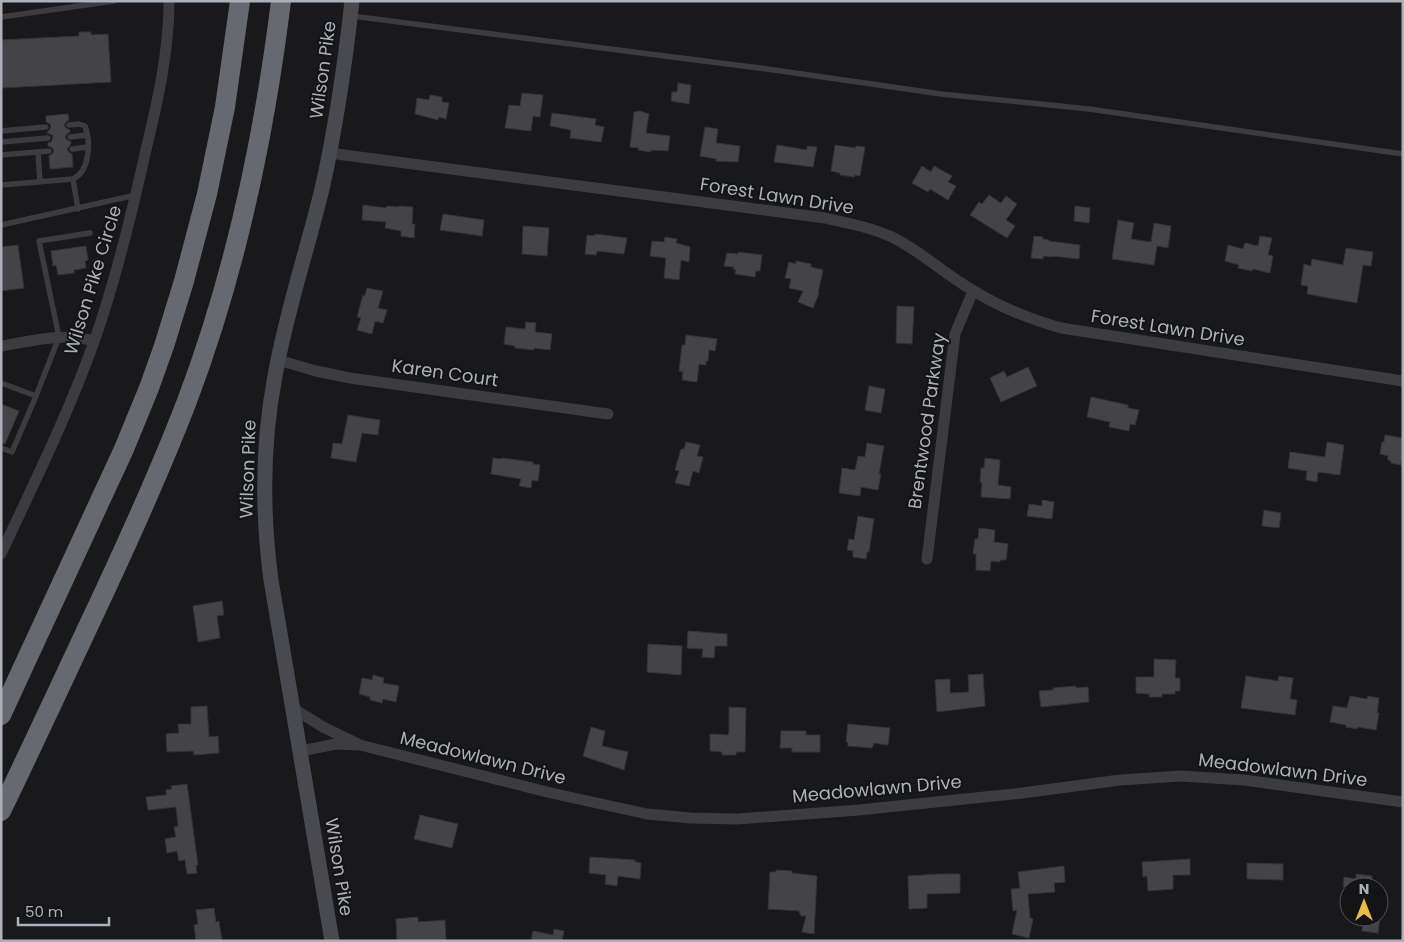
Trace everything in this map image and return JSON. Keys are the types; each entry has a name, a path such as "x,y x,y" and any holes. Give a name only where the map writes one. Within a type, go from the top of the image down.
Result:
{"highway":[{"path":"1,715 124,450 161,353 187,272 207,194 222,122 240,1"},
{"path":"1,811 136,523 188,400 234,253 255,167 274,58 281,1"}],"main road":[{"name":"Wilson Pike","path":"332,941 271,580 265,519 264,473 266,436 278,360 321,195 351,8"}],"street":[{"name":"Wilson Pike Circle","path":"1,554 58,431 94,340 113,284 136,196 163,70 168,24 168,1"},
{"name":"Forest Lawn Drive","path":"329,153 825,218 860,226 893,238 926,257 973,291 1013,312 1061,328 1403,381"},
{"name":"Brentwood Parkway","path":"927,559 955,334 973,291"},
{"path":"1,346 59,337 79,336 94,340"},
{"name":"Karen Court","path":"278,360 350,378 608,414"},
{"name":"Meadowlawn Drive","path":"294,709 323,727 360,745"},
{"name":"Meadowlawn Drive","path":"301,751 336,744 360,745 552,793 647,814 692,818 737,819 859,810 1013,794 1120,780 1181,776 1244,780 1403,802"}],"lane":[{"path":"1,16 114,1"},
{"path":"351,8 941,94 1089,109 1403,154"},
{"path":"1,186 73,179 79,176 85,165 88,148 87,135 85,126 69,125"},
{"path":"1,130 46,127"},
{"path":"70,136 87,135"},
{"path":"1,142 48,138"},
{"path":"72,149 88,148"},
{"path":"1,155 49,151"},
{"path":"38,152 40,182"},
{"path":"73,179 78,209"},
{"path":"1,225 136,196"},
{"path":"1,448 12,452 59,337 40,241 90,233"},
{"path":"1,384 36,396"}],"building":[{"path":"79,32 91,32 91,35 108,34 111,82 1,88 1,40 79,36"},
{"path":"678,83 691,85 689,104 671,101 672,92 677,92"},
{"path":"522,93 543,95 540,117 533,116 531,131 505,128 509,105 520,106"},
{"path":"430,95 442,97 442,102 449,103 446,119 439,117 438,120 415,114 417,98 429,100"},
{"path":"640,111 649,114 646,133 670,136 668,151 651,150 651,152 630,147 634,112"},
{"path":"552,113 596,119 595,125 604,127 601,142 570,138 571,130 550,126"},
{"path":"68,114 69,120 64,125 70,132 65,137 71,142 67,149 72,154 73,167 50,169 49,156 54,150 48,146 48,143 53,138 52,135 47,133 51,127 46,122 46,116"},
{"path":"705,127 718,129 716,143 740,146 738,162 716,161 716,159 700,156"},
{"path":"777,145 807,150 807,146 817,147 813,167 774,162"},
{"path":"835,145 855,148 856,146 865,147 860,176 840,175 840,173 831,171"},
{"path":"922,166 931,172 934,166 952,176 948,182 956,186 948,200 930,189 928,192 912,183"},
{"path":"989,195 1001,203 1006,196 1017,204 1006,220 1015,226 1007,238 970,215 979,202 982,204"},
{"path":"363,205 386,208 387,206 413,207 412,224 415,224 414,238 401,236 401,231 385,228 386,222 362,220"},
{"path":"1075,206 1090,208 1089,223 1074,221"},
{"path":"443,214 484,220 482,236 440,230"},
{"path":"1118,220 1134,223 1131,239 1151,242 1154,223 1171,226 1168,248 1157,246 1154,265 1112,259"},
{"path":"523,226 549,228 547,256 522,254"},
{"path":"595,234 627,238 624,254 597,251 596,255 585,254 587,235 595,236"},
{"path":"1034,236 1043,237 1043,239 1049,241 1080,245 1079,259 1052,256 1043,256 1043,259 1031,258"},
{"path":"1260,236 1272,238 1268,255 1273,256 1270,273 1238,268 1239,265 1225,261 1228,245 1243,249 1245,243 1258,246"},
{"path":"665,237 677,239 676,243 690,247 689,262 681,260 679,280 664,278 666,258 650,256 652,241 664,242"},
{"path":"18,245 24,288 1,291 1,247"},
{"path":"86,246 88,260 85,261 86,268 74,270 74,273 58,275 56,265 53,266 51,251"},
{"path":"1346,248 1373,252 1371,266 1363,265 1357,303 1307,294 1308,286 1301,285 1304,264 1311,266 1312,259 1343,265"},
{"path":"738,252 762,255 760,271 756,271 755,277 735,274 736,270 733,269 734,267 724,266 727,253 738,254"},
{"path":"796,261 811,264 811,267 823,270 819,293 813,308 798,302 803,291 789,288 791,279 785,278 789,262 796,264"},
{"path":"367,288 383,291 378,308 387,310 383,323 375,321 372,334 357,330 361,318 357,317"},
{"path":"897,306 914,307 912,344 896,343"},
{"path":"526,322 536,323 536,332 552,334 550,350 515,348 515,346 504,344 506,327 525,329"},
{"path":"686,335 717,339 715,351 709,350 706,365 699,364 697,382 682,380 683,372 679,371 682,345 685,345"},
{"path":"1028,367 1037,386 1001,402 990,378 1004,371 1007,377"},
{"path":"869,386 885,389 881,413 865,410"},
{"path":"1091,397 1128,405 1128,408 1139,410 1135,425 1130,424 1129,431 1109,427 1110,422 1087,417"},
{"path":"1,404 19,411 5,444 1,443"},
{"path":"348,415 380,420 378,435 362,433 356,462 331,458 333,443 342,444"},
{"path":"1385,435 1403,438 1403,462 1401,462 1401,465 1391,463 1388,460 1388,456 1380,454"},
{"path":"686,442 700,445 697,456 703,457 699,473 693,471 689,486 675,483 679,471 675,470 681,449 684,449"},
{"path":"1327,442 1344,445 1340,475 1318,472 1317,482 1306,480 1307,471 1288,468 1290,452 1325,457"},
{"path":"867,443 884,446 878,490 861,487 860,496 839,493 842,468 855,470 858,456 865,457"},
{"path":"493,458 533,462 533,464 540,465 538,481 532,480 531,488 519,486 521,479 491,474"},
{"path":"985,458 1000,460 998,485 1011,487 1010,499 981,497 981,468 984,468"},
{"path":"1042,500 1054,502 1052,519 1027,516 1029,504 1042,506"},
{"path":"1264,510 1281,513 1279,528 1262,526"},
{"path":"858,516 874,519 869,552 867,552 866,559 853,557 853,551 847,550 849,539 854,540"},
{"path":"979,528 995,530 994,542 1008,544 1006,560 1000,560 1000,562 991,561 990,571 976,570 976,554 973,554"},
{"path":"222,601 224,615 217,616 220,638 198,642 193,606"},
{"path":"688,631 727,634 727,646 715,646 714,658 702,657 703,649 687,648"},
{"path":"648,644 682,646 681,675 647,672"},
{"path":"1154,659 1176,660 1175,678 1180,678 1180,691 1175,691 1175,694 1162,694 1162,697 1149,697 1149,694 1136,693 1136,677 1154,677"},
{"path":"983,674 985,706 937,712 935,680 950,679 950,693 969,692 968,675"},
{"path":"373,675 384,678 383,683 399,686 396,702 383,699 382,703 370,700 370,697 359,694 362,678 372,680"},
{"path":"1246,676 1278,681 1279,676 1293,678 1290,699 1297,700 1295,715 1241,708"},
{"path":"1076,686 1076,688 1088,687 1089,702 1041,707 1039,691"},
{"path":"1350,696 1367,699 1368,696 1379,698 1376,730 1358,727 1357,729 1330,722 1333,706 1347,708"},
{"path":"207,706 209,737 218,736 219,753 194,755 193,751 167,752 166,734 179,733 178,724 191,724 191,707"},
{"path":"729,707 746,708 745,752 736,752 736,755 722,755 722,752 710,751 710,734 728,735"},
{"path":"848,724 890,728 888,745 874,743 872,748 848,746 848,742 846,742"},
{"path":"591,727 605,731 602,746 628,752 624,770 583,756"},
{"path":"781,731 806,731 806,735 820,735 820,752 792,752 792,748 780,748"},
{"path":"187,784 198,865 196,865 197,873 187,874 185,860 179,861 177,851 167,853 165,839 176,837 174,827 178,826 176,807 148,810 146,797 166,795 166,790 172,789 171,786"},
{"path":"420,815 458,824 452,848 414,839"},
{"path":"590,857 635,860 635,862 641,863 640,879 618,876 617,886 605,884 606,875 589,873"},
{"path":"1190,859 1190,875 1173,875 1173,889 1148,891 1147,876 1143,877 1142,862"},
{"path":"1247,863 1283,864 1283,880 1247,879"},
{"path":"1064,866 1065,882 1054,883 1055,892 1028,894 1030,918 1033,919 1029,938 1012,934 1017,910 1013,911 1011,889 1020,888 1018,872"},
{"path":"776,870 817,876 814,934 802,932 806,916 801,916 799,911 768,909 770,872 776,872"},
{"path":"960,874 960,893 927,894 927,908 909,909 908,876"},
{"path":"1356,874 1372,876 1372,877 1356,877"},
{"path":"214,908 216,922 219,921 222,941 196,941 194,925 198,924 196,910"},
{"path":"418,917 418,922 445,920 446,941 397,941 396,919"},
{"path":"1363,927 1379,927 1378,933 1362,931"},
{"path":"554,929 564,931 562,941 531,941 533,931 553,935"}]}
